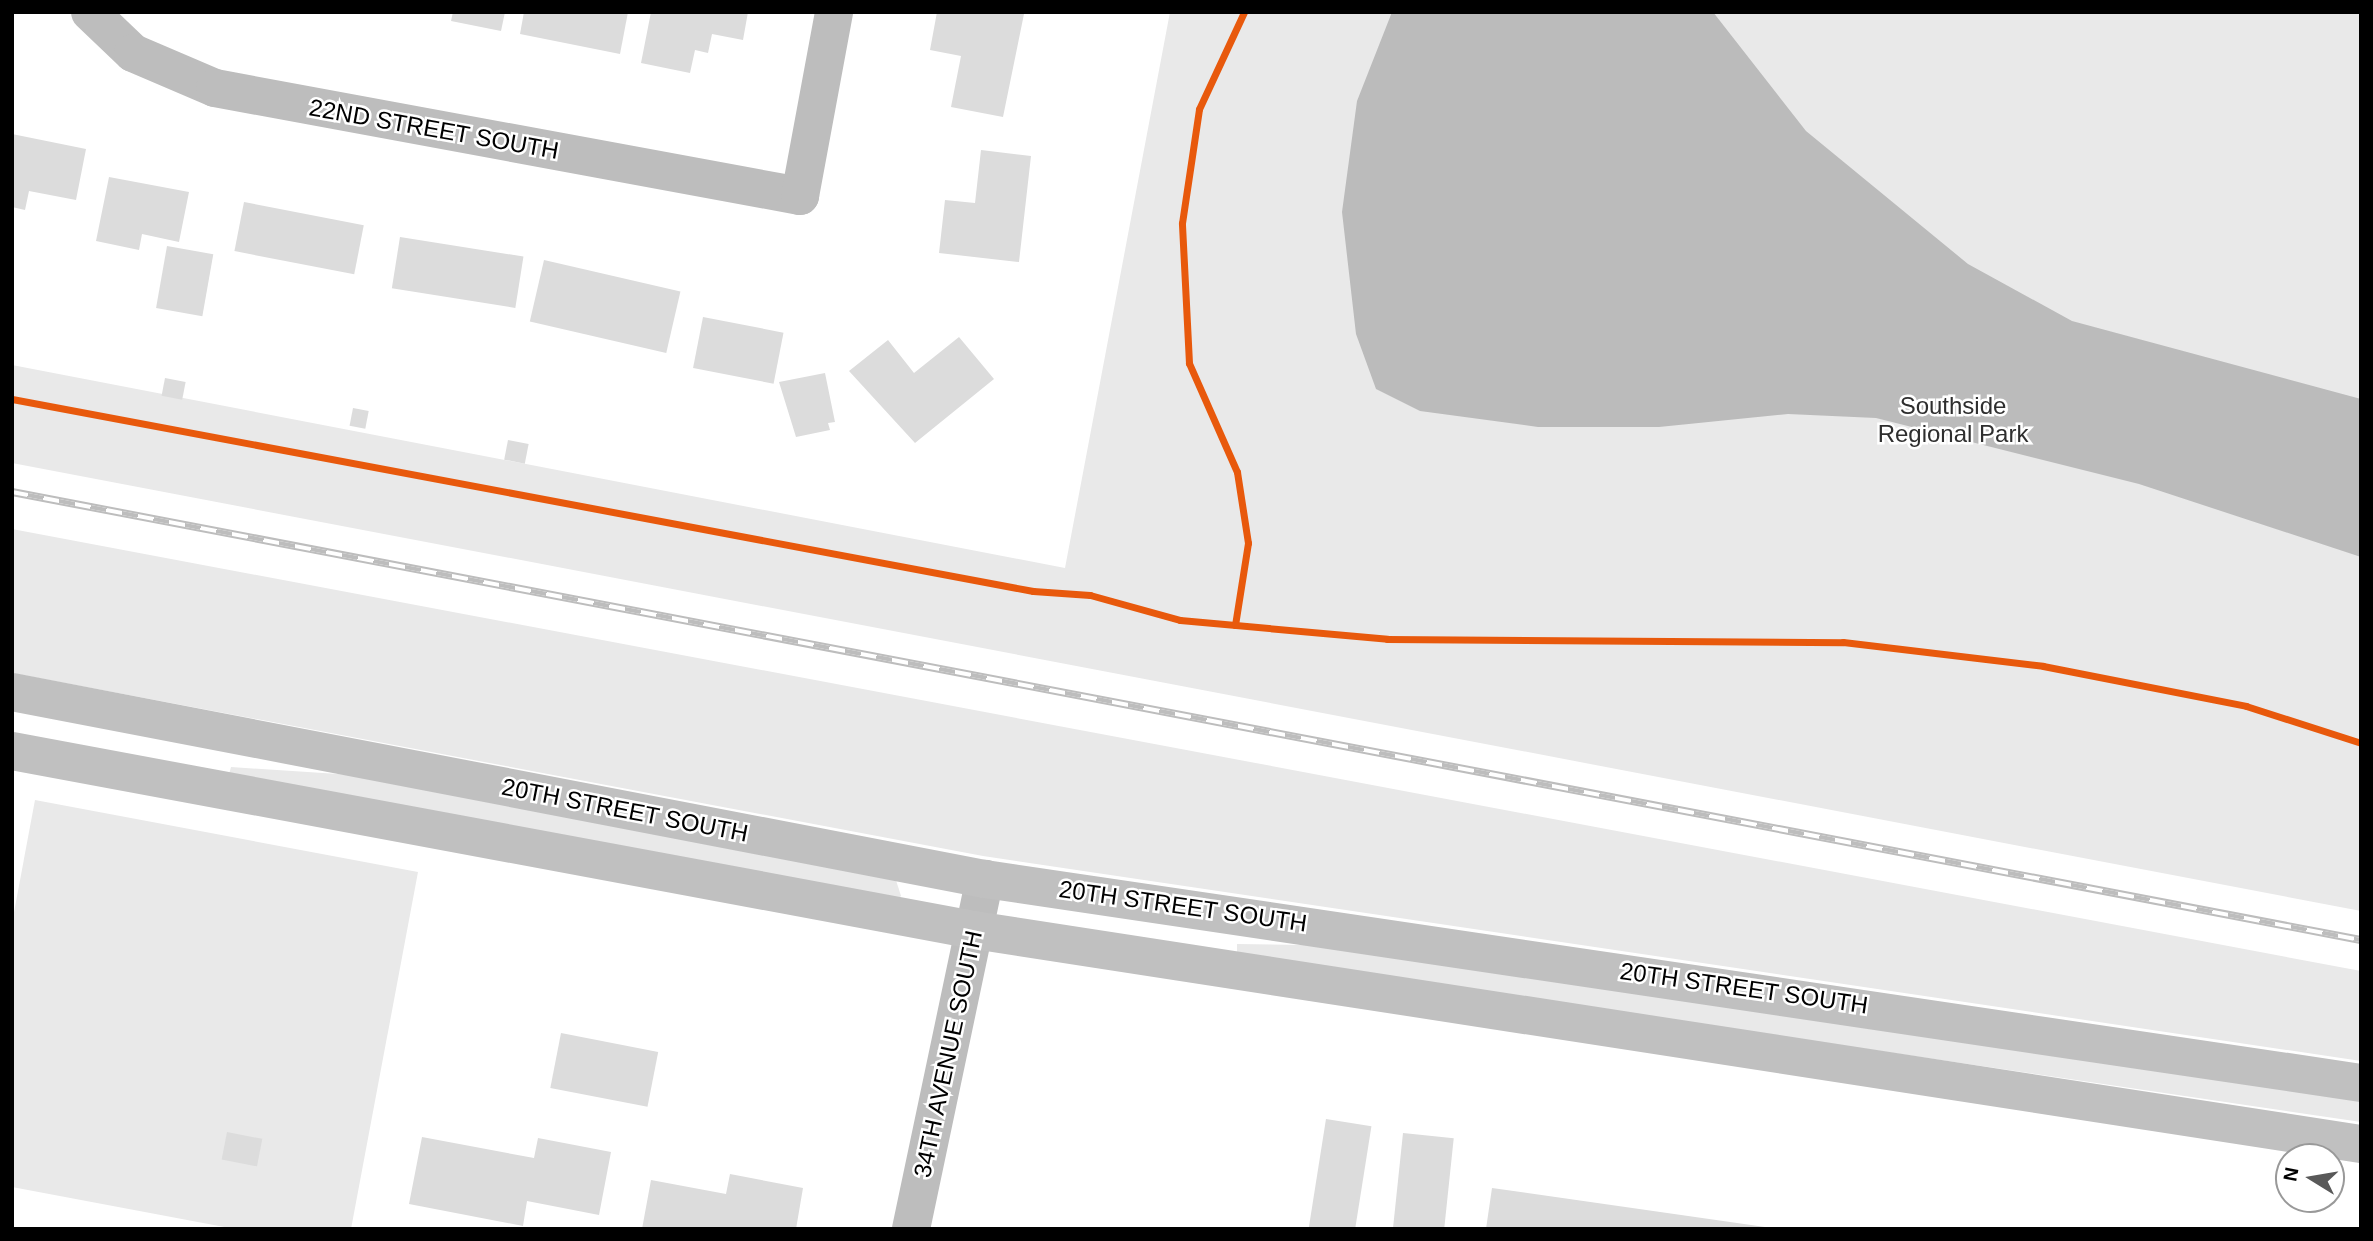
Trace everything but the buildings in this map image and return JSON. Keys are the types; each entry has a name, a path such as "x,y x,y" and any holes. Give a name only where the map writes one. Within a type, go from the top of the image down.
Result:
{"street":[{"name":"22ND STREET SOUTH","path":"90,12 133,53 215,88 800,196 834,12"},
{"name":"20TH STREET SOUTH","path":"12,692 985,879 2361,1083"},
{"path":"12,751 974,930 2361,1144"},
{"name":"34TH AVENUE SOUTH","path":"911,1229 985,879"}],"green space":[{"name":"Southside Regional Park","path":"1170,12 2361,12 2361,911 12,463 12,365 1065,568"},
{"path":"12,529 2361,971 2361,1061 983,856 12,673"},
{"path":"231,767 384,777 895,877 901,896 895,902 228,778"},
{"path":"35,800 418,872 351,1229 235,1229 12,1187 12,923"},
{"path":"1237,944 1366,946 2361,1096 2361,1122 1237,956"}],"shaded area":[{"path":"1392,12 1713,12 1806,131 1968,264 2072,321 2361,399 2361,557 2139,484 1876,418 1788,414 1659,427 1538,427 1420,411 1376,389 1356,334 1342,212 1357,101"}],"railway":[{"path":"12,492 2361,940"}],"cycle path":[{"path":"1235,625 1248,543 1237,472 1189,363 1182,223 1199,109 1244,12"},
{"path":"12,399 1033,591 1090,595 1180,620 1387,639 1843,642 2043,666 2246,706 2361,743"}]}
